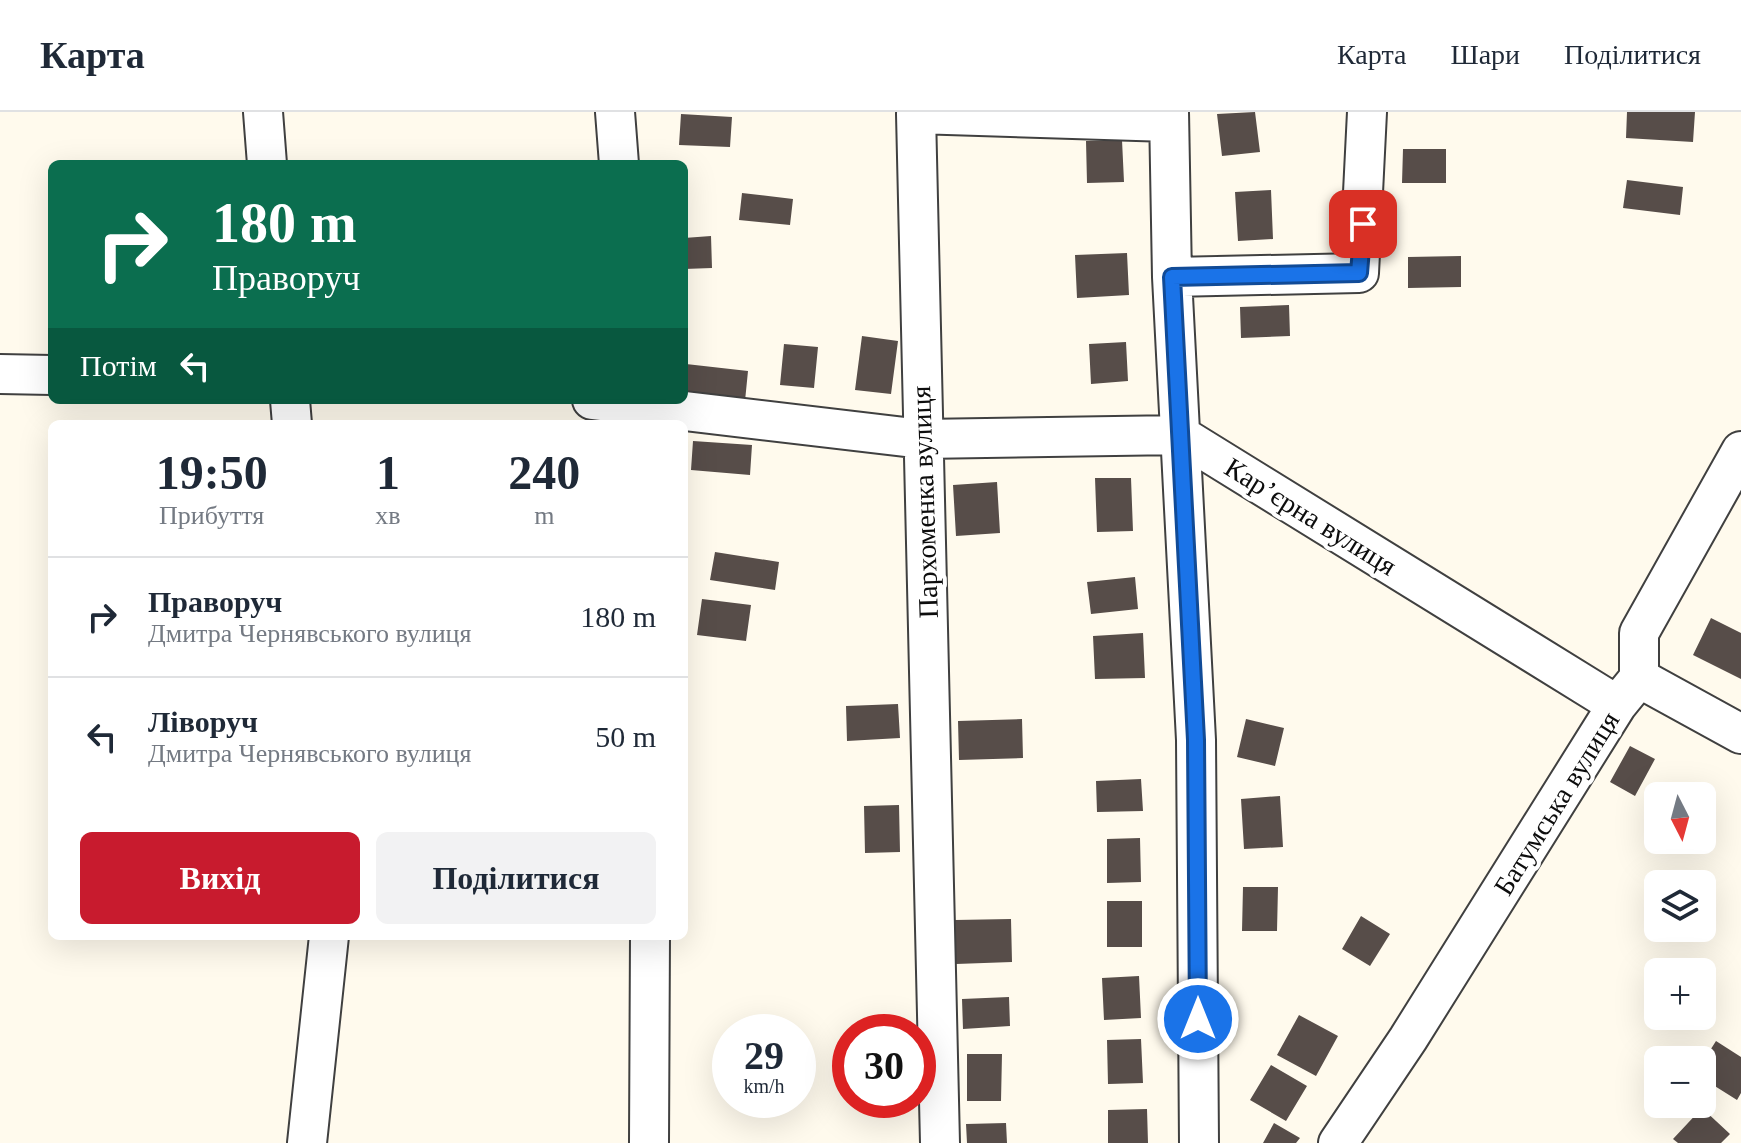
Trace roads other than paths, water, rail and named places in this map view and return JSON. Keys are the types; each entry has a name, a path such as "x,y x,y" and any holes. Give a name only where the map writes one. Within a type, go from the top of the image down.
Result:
{"street":[{"path":"263,112 267,160"},
{"path":"615,112 619,160"},
{"path":"1172,277 1359,273 1367,112"},
{"name":"Пархоменка вулиця","path":"940,1143 937,905 922,439 916,114 1169,117"},
{"path":"1169,117 1172,277 1196,740 1199,1143"},
{"path":"0,374 48,375"},
{"path":"610,404 633,409 922,439 1180,435"},
{"name":"Кар’єрна вулиця","path":"1180,435 1628,691 1741,734"},
{"path":"1628,691 1639,633 1741,451"},
{"name":"Батумська вулиця","path":"1338,1143 1408,1039 1628,691"},
{"path":"307,1143 329,940"},
{"path":"649,1143 650,940"}]}
